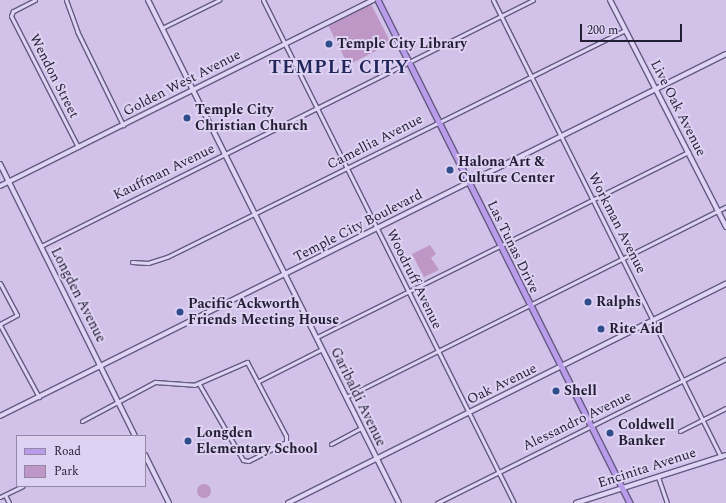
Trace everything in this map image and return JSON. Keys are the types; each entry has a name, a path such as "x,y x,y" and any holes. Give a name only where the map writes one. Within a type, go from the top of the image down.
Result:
{"main road":[{"name":"Las Tunas Drive","path":"378,0 630,503"}],"street":[{"name":"Wendon Street","path":"34,0 11,14 78,148"},
{"path":"66,0 77,31 123,125"},
{"name":"Garibaldi Avenue","path":"148,0 399,503"},
{"path":"162,28 219,0"},
{"name":"Woodruff Avenue","path":"263,0 514,503"},
{"name":"Golden West Avenue","path":"0,186 373,0"},
{"name":"Workman Avenue","path":"493,0 721,457"},
{"name":"Kauffman Avenue","path":"41,246 533,0"},
{"name":"Live Oak Avenue","path":"610,0 726,227"},
{"name":"Camellia Avenue","path":"132,262 148,263 162,259 626,30"},
{"name":"Temple City Boulevard","path":"0,416 470,184 726,54"},
{"path":"317,337 688,152"},
{"name":"Longden Avenue","path":"0,164 134,435"},
{"path":"346,397 726,207"},
{"path":"0,283 17,315 0,325 39,397"},
{"name":"Oak Avenue","path":"288,503 726,284"},
{"path":"258,381 322,349"},
{"name":"Alessandro Avenue","path":"437,503 726,359"},
{"path":"82,421 155,382 189,386 199,384 247,362 258,381 287,441 248,460 244,460 199,384"},
{"path":"680,431 726,408"},
{"path":"331,444 361,428"},
{"name":"Encinita Avenue","path":"576,503 587,501 658,476 726,455"},
{"path":"146,457 169,503"},
{"path":"658,476 667,503"},
{"path":"0,497 21,487"},
{"path":"5,495 9,503"}],"green space":[{"path":"371,4 391,43 348,65 328,26"},
{"path":"430,245 436,254 431,258 439,270 424,277 412,254"},
{"path":"204,484 209,486 211,491 209,496 204,498 199,496 197,491 199,486"}],"place":[{"name":"Temple City Library","path":"329,44"},
{"name":"Temple City Christian Church","path":"187,118"},
{"name":"Halona Art & Culture Center","path":"450,170"},
{"name":"Ralphs","path":"588,302"},
{"name":"Pacific Ackworth Friends Meeting House","path":"180,312"},
{"name":"Rite Aid","path":"601,329"},
{"name":"Shell","path":"556,391"},
{"name":"Coldwell Banker","path":"610,433"},
{"name":"Longden Elementary School","path":"188,441"}],"district":[{"name":"TEMPLE CITY","path":"339,68"}]}
